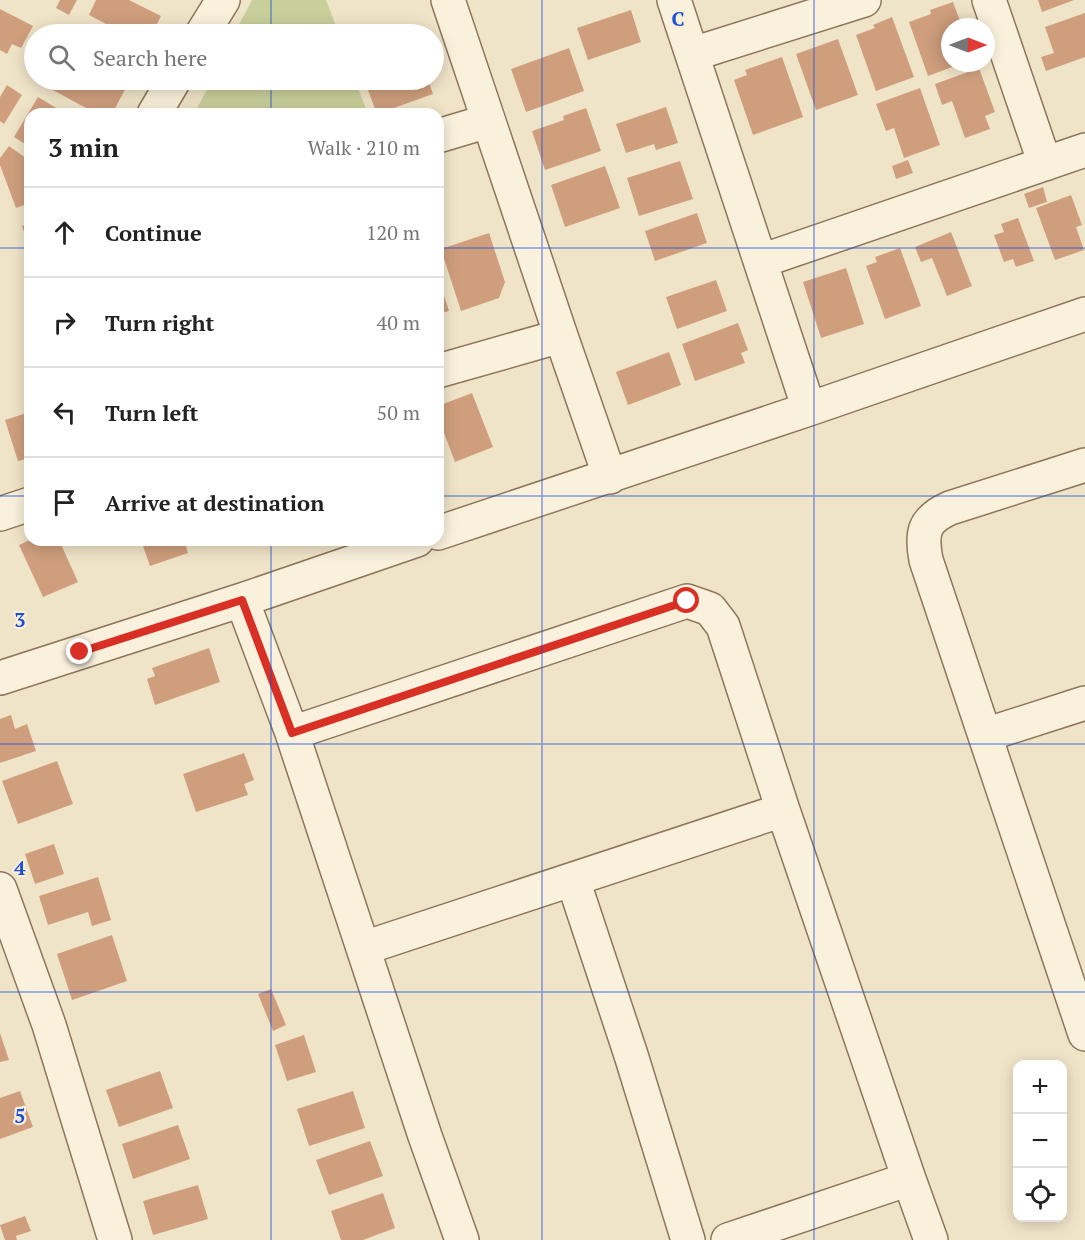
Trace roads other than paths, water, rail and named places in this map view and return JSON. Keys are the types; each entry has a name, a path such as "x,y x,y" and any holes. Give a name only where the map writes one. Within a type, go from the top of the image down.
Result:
{"street":[{"path":"208,24 223,0"},
{"path":"448,0 610,477"},
{"path":"674,0 809,409"},
{"path":"693,54 864,0"},
{"path":"989,0 1045,164"},
{"path":"158,108 168,90"},
{"path":"444,134 488,121"},
{"path":"761,261 1085,150"},
{"path":"444,531 610,477 1085,314"},
{"path":"444,369 561,336"},
{"path":"1085,465 950,508 935,515 926,526 924,546 926,560 1085,1034"},
{"path":"0,514 24,506"},
{"path":"0,678 242,600 400,546"},
{"path":"242,600 292,733 425,1136 462,1240"},
{"path":"292,733 687,601 710,609 723,626 783,810 931,1240"},
{"path":"985,735 1085,703"},
{"path":"364,948 783,810"},
{"path":"573,880 631,1055 688,1240"},
{"path":"0,889 48,1025 116,1240"},
{"path":"728,1240 909,1179"}]}
